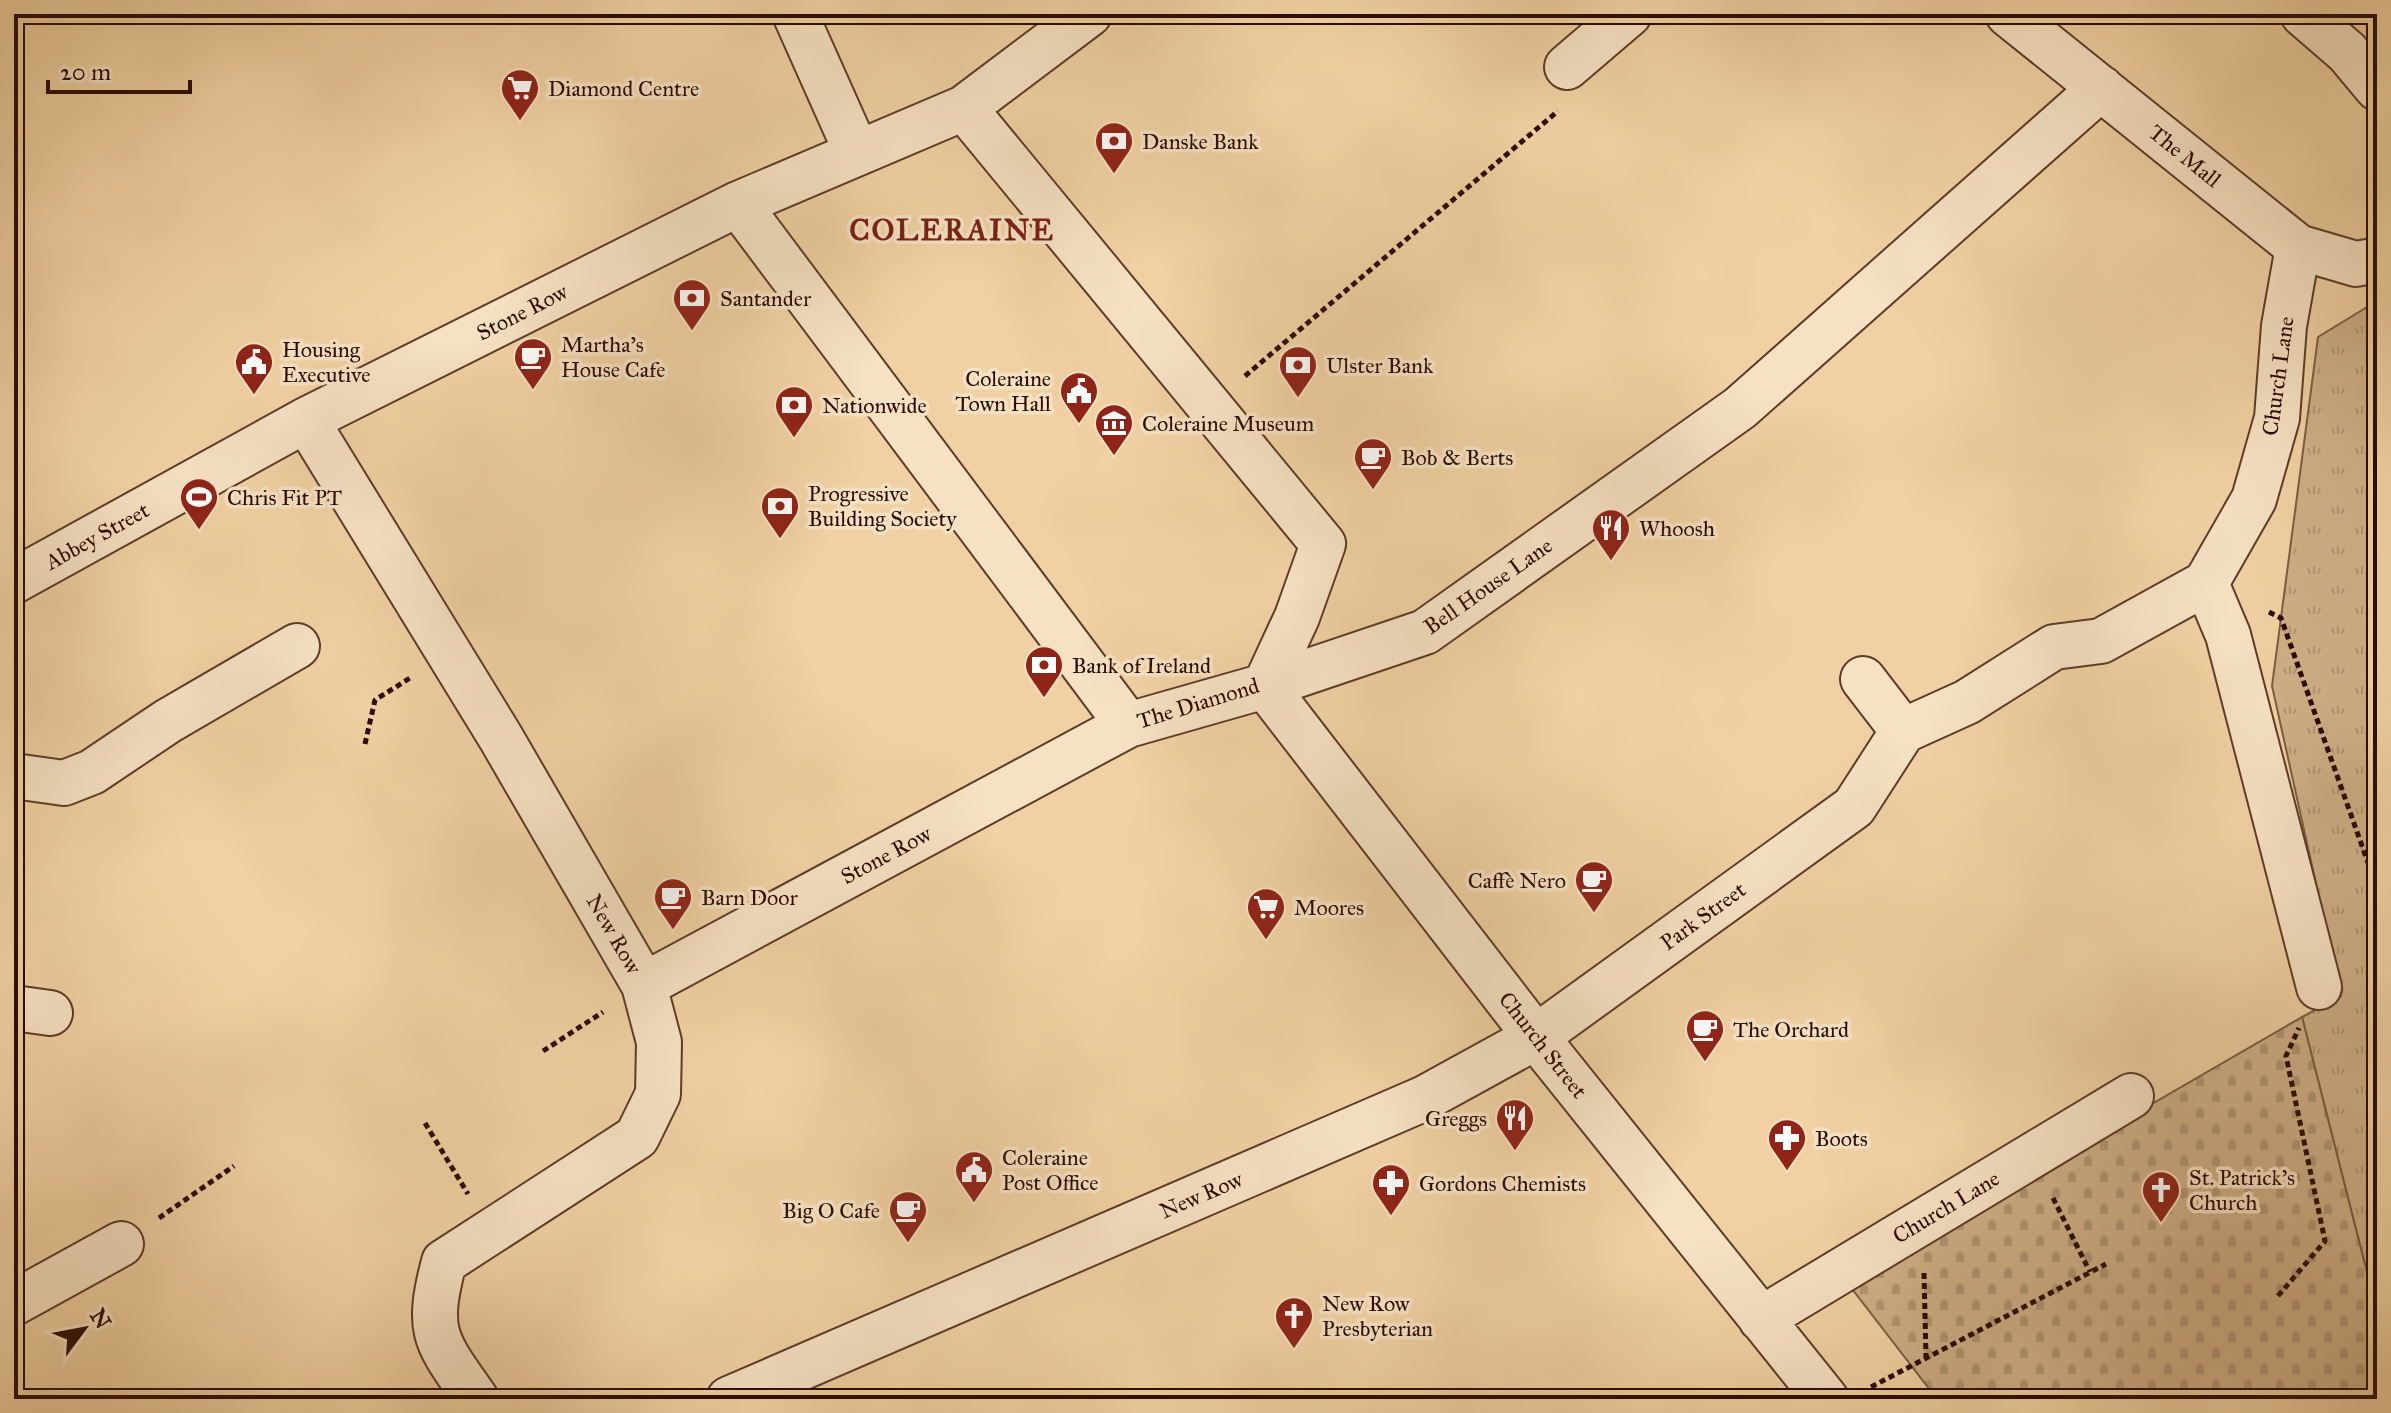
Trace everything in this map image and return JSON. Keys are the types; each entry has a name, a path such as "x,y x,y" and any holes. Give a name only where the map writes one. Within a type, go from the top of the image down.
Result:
{"street":[{"path":"795,14 857,153"},
{"path":"738,204 964,108 1089,14"},
{"path":"1567,67 1629,14"},
{"name":"The Mall","path":"2008,14 2298,247 2356,264 2377,260"},
{"path":"2303,14 2347,52 2377,88"},
{"name":"Bell House Lane","path":"1265,686 1425,632 1740,408 2101,88"},
{"name":"The Diamond","path":"738,204 1128,725 1265,686 1297,617 1323,544 964,108"},
{"name":"Stone Row","path":"306,420 738,204"},
{"name":"Church Lane","path":"2206,583 2254,499 2277,418 2284,326 2298,247"},
{"name":"Abbey Street","path":"14,581 306,420"},
{"name":"New Row","path":"306,420 644,985 659,1042 658,1094 637,1137 490,1229 444,1262 432,1306 440,1347 476,1399"},
{"path":"1863,679 1903,731 1967,702 2054,647 2101,641 2206,583 2228,635 2319,987"},
{"path":"14,776 64,783 92,772 168,721 297,646"},
{"name":"Church Street","path":"1265,686 1536,1037 1761,1319 1844,1396"},
{"name":"Stone Row","path":"644,985 1128,725"},
{"name":"Park Street","path":"1536,1037 1854,807 1903,731"},
{"name":"New Row","path":"729,1399 1425,1098 1536,1037"},
{"name":"Church Lane","path":"1761,1319 2131,1096"},
{"path":"14,1303 121,1244"}],"path":[{"path":"1209,407 1558,111 1567,67"},
{"path":"2206,583 2281,618 2377,888"},
{"path":"365,744 375,700 448,654"},
{"path":"543,1051 644,985"},
{"path":"2278,1296 2325,1241 2286,1056 2319,987"},
{"path":"425,1123 490,1229"},
{"path":"2032,1155 2090,1272"},
{"path":"121,1244 234,1166"},
{"path":"1844,1396 2106,1264"},
{"path":"1924,1269 1926,1357"}],"green space":[{"path":"2377,301 2377,1312 2302,1017 2341,996 2272,686 2318,337"},
{"path":"2302,1017 2377,1312 2377,1399 1937,1399 1846,1281"}],"place":[{"name":"Diamond Centre","path":"520,122"},
{"name":"Danske Bank","path":"1114,175"},
{"name":"Santander","path":"692,332"},
{"name":"Martha's House Cafe","path":"533,391"},
{"name":"Housing Executive","path":"254,396"},
{"name":"Ulster Bank","path":"1298,399"},
{"name":"Coleraine Town Hall","path":"1079,425"},
{"name":"Nationwide","path":"794,439"},
{"name":"Coleraine Museum","path":"1114,457"},
{"name":"Bob & Berts","path":"1373,491"},
{"name":"Chris Fit PT","path":"199,531"},
{"name":"Progressive Building Society","path":"780,540"},
{"name":"Whoosh","path":"1611,562"},
{"name":"Bank of Ireland","path":"1044,699"},
{"name":"Caffè Nero","path":"1594,914"},
{"name":"Barn Door","path":"673,931"},
{"name":"Moores","path":"1266,941"},
{"name":"The Orchard","path":"1705,1063"},
{"name":"Greggs","path":"1515,1152"},
{"name":"Boots","path":"1787,1172"},
{"name":"Coleraine Post Office","path":"974,1204"},
{"name":"Gordons Chemists","path":"1391,1217"},
{"name":"St. Patrick's Church","path":"2161,1224"},
{"name":"Big O Cafe","path":"908,1244"},
{"name":"New Row Presbyterian","path":"1294,1350"}],"district":[{"name":"COLERAINE","path":"952,230"}]}
